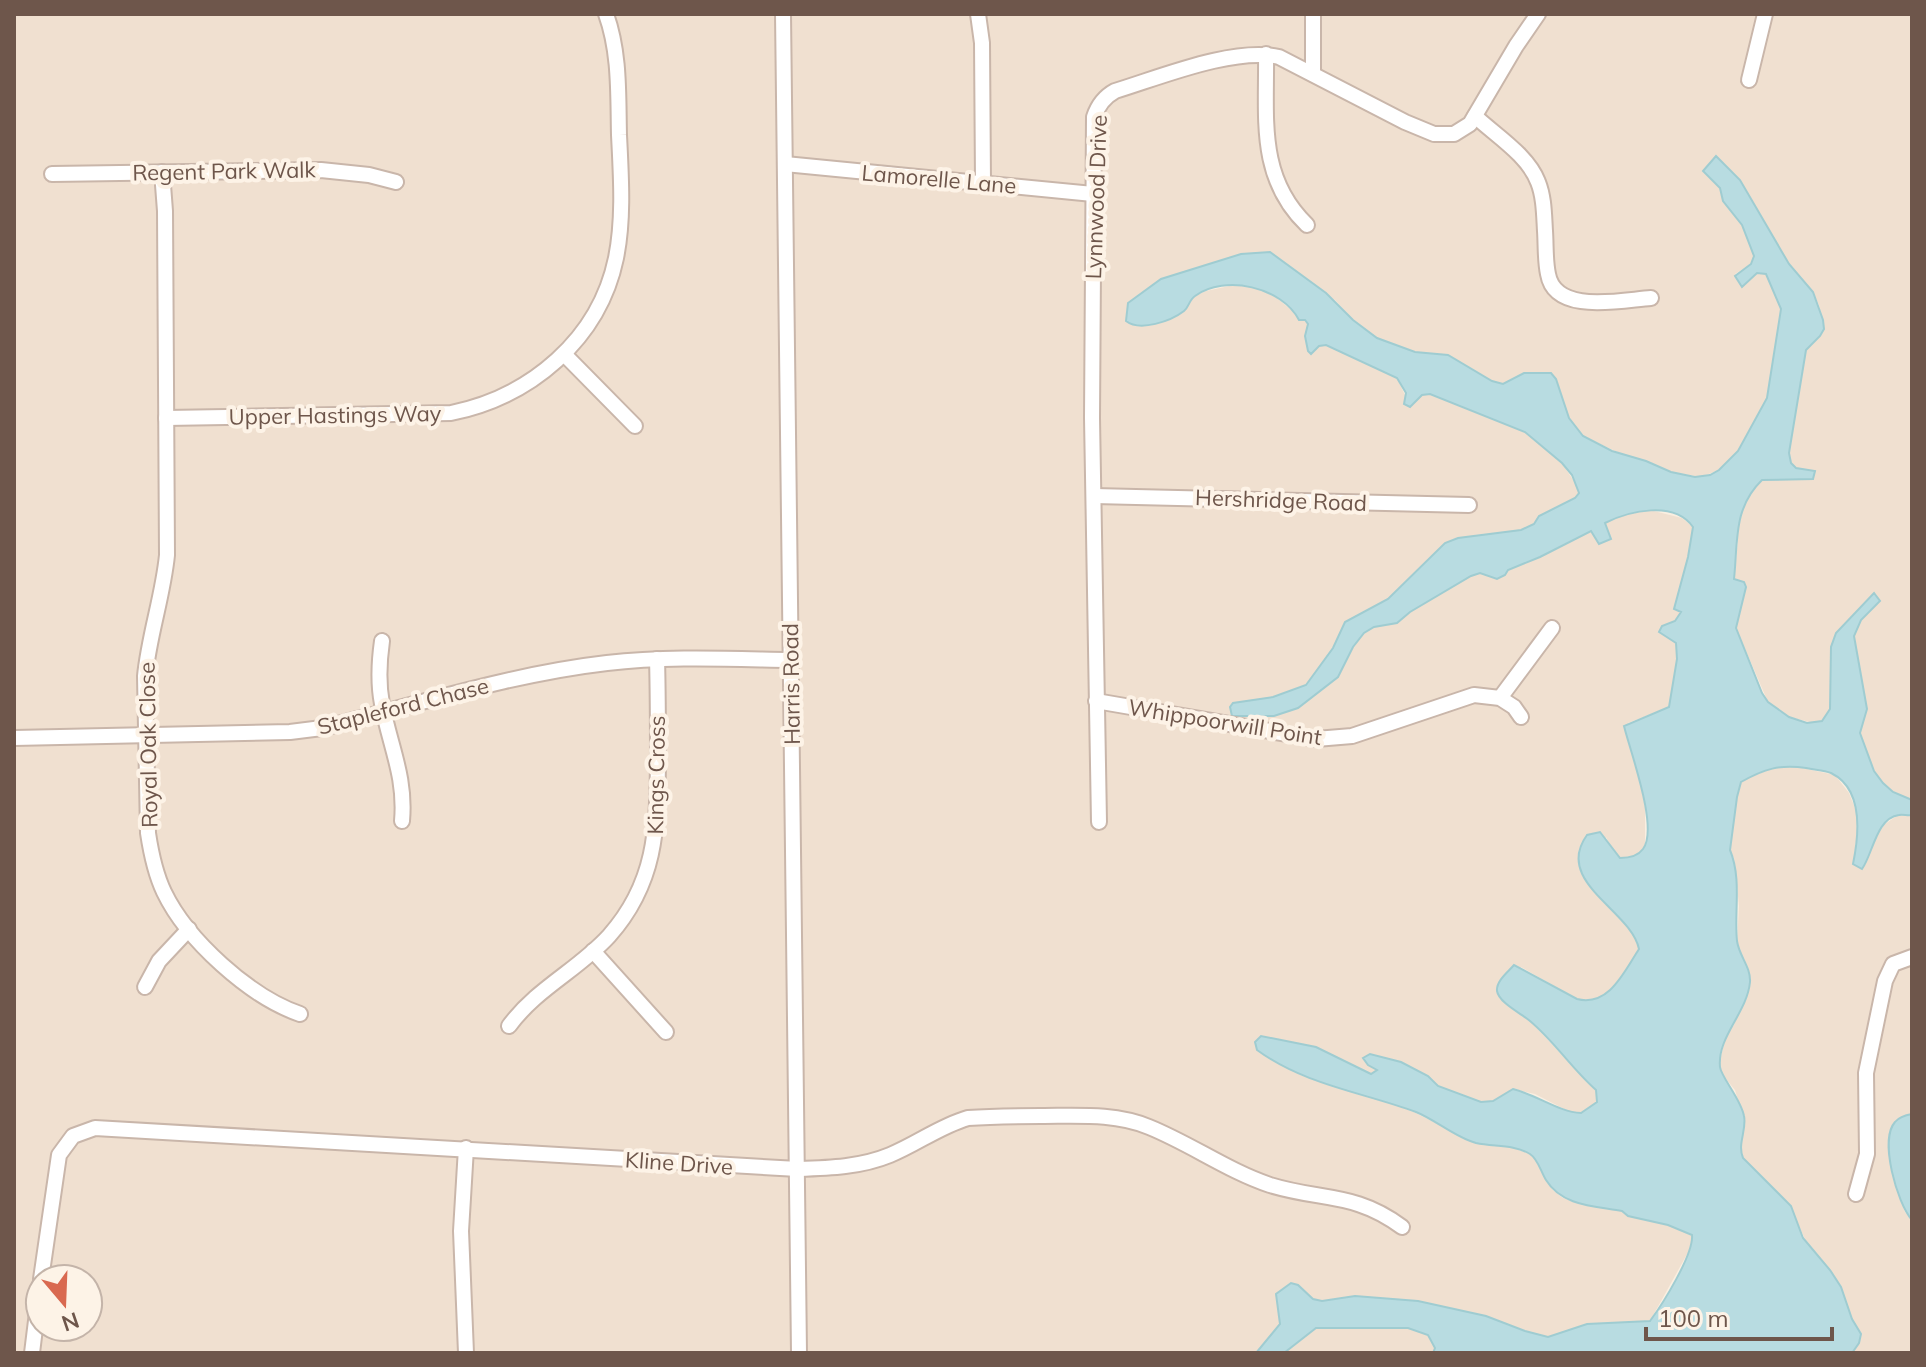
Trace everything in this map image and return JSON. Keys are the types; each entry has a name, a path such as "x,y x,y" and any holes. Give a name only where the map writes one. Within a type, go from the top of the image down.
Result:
{"street":[{"name":"Upper Hastings Way","path":"166,418 451,413 492,402 511,393 529,383 564,354 576,342 600,302 616,258 621,188 618,65 606,14"},
{"name":"Harris Road","path":"783,14 799,1353"},
{"path":"978,14 982,43 983,183"},
{"path":"1313,14 1313,74"},
{"path":"1538,14 1475,116 1526,162 1538,180 1543,196 1548,274 1556,290 1565,297 1583,303 1651,298"},
{"path":"1749,80 1765,14"},
{"path":"1266,54 1268,151 1272,172 1286,201 1307,225"},
{"name":"Lynnwood Drive","path":"1099,822 1093,194 1094,117 1103,99 1115,91 1237,56 1266,54 1279,57 1434,134 1454,134 1470,124 1475,116"},
{"name":"Lamorelle Lane","path":"785,164 1093,194"},
{"name":"Regent Park Walk","path":"52,174 321,170 369,175 396,182"},
{"name":"Royal Oak Close","path":"162,172 165,211 167,555 147,653 148,833 165,894 189,929 260,995 300,1014"},
{"path":"564,354 635,426"},
{"name":"Hershridge Road","path":"1094,496 1469,505"},
{"path":"1521,717 1514,707 1500,698 1552,628"},
{"path":"382,641 379,680 384,712 400,768 402,821"},
{"name":"Stapleford Chase","path":"14,738 290,732 322,728 563,669 610,662 657,659 791,660"},
{"name":"Kings Cross","path":"509,1026 538,993 593,951 625,914 648,869 658,826 657,659"},
{"name":"Whippoorwill Point","path":"1096,701 1316,739 1334,739 1352,736 1474,695 1500,698"},
{"path":"145,987 159,961 189,929"},
{"path":"593,951 666,1032"},
{"path":"1856,1194 1867,1154 1866,1073 1885,981 1893,964 1912,957"},
{"name":"Kline Drive","path":"43,1263 56,1166 66,1143 83,1131 95,1128 798,1169 866,1163 888,1156 951,1123 968,1118 1107,1117 1150,1127 1269,1184 1355,1201 1402,1227"},
{"path":"466,1148 461,1231 466,1353"}],"shaded area":[{"path":"14,14 1912,14 1912,800 1893,792 1883,783 1874,771 1860,733 1867,709 1854,636 1861,620 1880,601 1836,633 1831,647 1830,709 1822,721 1814,723 1789,717 1768,702 1736,628 1746,588 1734,579 1741,508 1749,493 1762,480 1813,479 1791,463 1789,453 1806,350 1824,329 1813,292 1789,264 1740,180 1709,175 1720,188 1723,201 1742,225 1754,256 1751,264 1735,274 1746,281 1757,273 1766,274 1781,309 1780,328 1767,398 1749,433 1738,451 1719,470 1701,477 1671,472 1583,436 1569,418 1551,373 1524,373 1503,384 1492,381 1448,355 1415,352 1377,338 1353,320 1335,300 1241,254 1161,279 1126,311 1127,321 1132,325 1190,302 1206,291 1241,284 1271,293 1308,324 1305,336 1311,353 1319,346 1326,345 1397,378 1410,406 1422,395 1430,394 1525,432 1562,463 1579,493 1521,530 1458,538 1445,543 1388,599 1345,622 1333,648 1306,685 1230,707 1318,691 1338,677 1353,647 1364,633 1374,627 1397,623 1471,576 1480,573 1505,575 1507,570 1591,531 1600,544 1604,523 1613,519 1650,510 1682,518 1693,527 1674,608 1681,612 1675,621 1662,626 1676,643 1677,659 1669,707 1628,723 1629,745 1645,808 1645,846 1641,852 1620,858 1606,837 1601,900 1637,938 1639,949 1605,996 1586,1001 1521,967 1530,1021 1596,1091 1598,1101 1581,1114 1572,1113 1535,1094 1513,1089 1493,1101 1481,1102 1438,1086 1428,1076 1401,1062 1371,1074 1315,1047 1261,1036 1474,1142 1505,1145 1533,1155 1553,1190 1563,1198 1668,1225 1692,1235 1691,1247 1650,1321 1587,1324 1549,1337 1486,1316 1418,1301 1355,1296 1322,1301 1313,1299 1298,1285 1276,1294 1280,1324 1256,1353 14,1353"},
{"path":"1788,765 1835,775 1849,793 1859,818 1853,864 1865,865 1885,824 1898,815 1912,815 1912,1114 1889,1136 1889,1161 1905,1212 1912,1220 1912,1351 1908,1353 1852,1353 1861,1334 1852,1319 1841,1287 1809,1248 1790,1206 1743,1158 1740,1150 1745,1123 1735,1090 1721,1073 1719,1065 1727,1032 1734,1025 1749,971 1737,944 1739,906 1734,858 1730,850 1737,797 1741,782 1760,771"},
{"path":"1316,1328 1408,1328 1428,1335 1435,1348 1433,1353 1284,1353"}],"water":[{"path":"1716,156 1740,180 1789,264 1813,292 1824,329 1806,350 1789,453 1791,463 1796,468 1815,471 1813,479 1762,480 1746,502 1739,526 1734,579 1744,582 1746,587 1736,628 1768,702 1789,717 1807,723 1822,721 1830,709 1831,647 1836,633 1874,593 1880,601 1861,620 1854,636 1867,709 1860,733 1874,771 1883,783 1893,792 1912,800 1912,815 1891,818 1880,829 1862,869 1853,864 1857,814 1854,801 1842,780 1831,773 1797,767 1772,769 1741,782 1730,850 1737,884 1737,941 1750,982 1744,1004 1723,1045 1720,1067 1744,1116 1741,1153 1791,1206 1803,1238 1841,1287 1852,1319 1861,1334 1859,1343 1852,1353 1433,1353 1435,1348 1428,1335 1408,1328 1316,1328 1284,1353 1256,1353 1280,1324 1276,1294 1291,1283 1298,1285 1313,1299 1322,1301 1355,1296 1418,1301 1486,1316 1548,1337 1587,1324 1650,1321 1676,1279 1688,1254 1692,1235 1668,1225 1628,1216 1622,1211 1570,1200 1553,1189 1530,1154 1510,1147 1468,1141 1416,1112 1294,1072 1257,1050 1255,1042 1261,1036 1316,1047 1371,1074 1377,1070 1363,1058 1370,1054 1401,1062 1428,1076 1438,1086 1481,1102 1493,1101 1513,1089 1573,1112 1581,1113 1597,1102 1596,1090 1539,1029 1502,1000 1497,987 1514,965 1577,999 1598,998 1614,986 1639,949 1623,921 1586,881 1580,867 1579,852 1587,835 1600,832 1620,858 1638,853 1647,839 1646,807 1624,726 1669,707 1677,659 1676,643 1659,632 1662,626 1675,621 1681,612 1674,609 1693,527 1675,513 1638,512 1605,523 1611,539 1599,544 1591,531 1508,570 1497,579 1480,573 1471,576 1397,623 1374,627 1364,633 1338,677 1298,708 1274,716 1232,716 1230,707 1233,703 1273,697 1306,685 1333,648 1345,622 1388,599 1445,543 1458,538 1521,530 1579,493 1572,475 1562,463 1525,432 1430,394 1422,395 1410,407 1404,404 1406,393 1397,378 1326,345 1319,346 1311,354 1305,336 1308,324 1305,320 1299,320 1280,299 1267,292 1237,285 1207,289 1193,298 1178,315 1147,325 1126,321 1128,303 1161,279 1241,254 1270,252 1326,293 1377,338 1415,352 1448,355 1492,381 1503,384 1524,373 1551,373 1556,379 1569,418 1583,436 1612,451 1671,472 1695,477 1710,475 1738,451 1767,398 1781,309 1766,274 1757,273 1742,287 1735,276 1751,264 1754,256 1742,225 1723,201 1720,188 1703,171"},
{"path":"1912,1114 1912,1220 1896,1186 1889,1143 1895,1122"}]}
